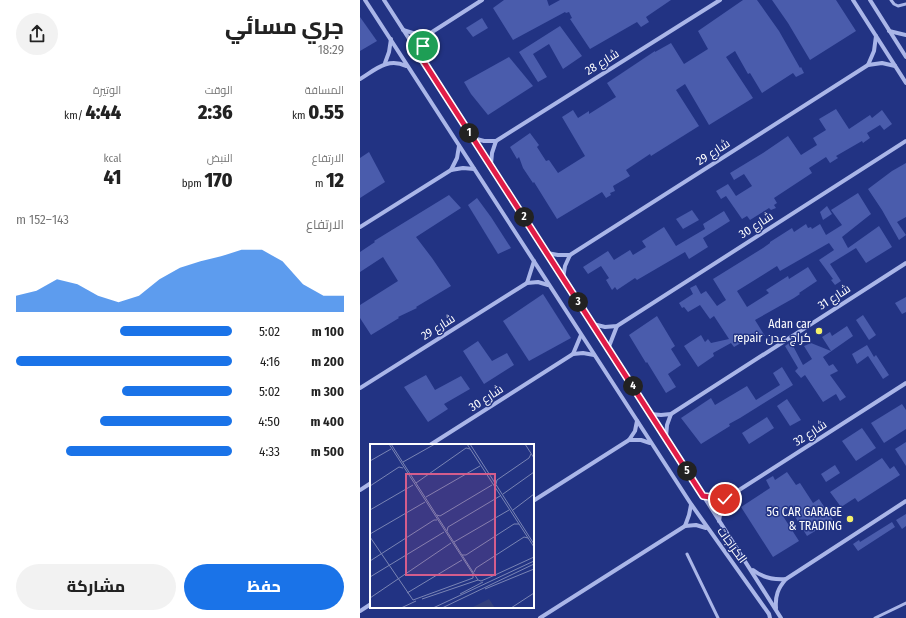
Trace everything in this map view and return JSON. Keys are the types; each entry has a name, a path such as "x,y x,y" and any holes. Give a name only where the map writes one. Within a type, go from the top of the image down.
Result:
{"street":[{"name":"الكراجات","path":"365,0 706,528 769,614 770,618"},
{"name":"الكراجات","path":"384,0 781,618"},
{"path":"422,59 423,46 429,34 482,0"},
{"name":"شارع 28","path":"496,141 720,0"},
{"path":"853,0 906,83"},
{"path":"870,0 906,57"},
{"path":"403,30 416,34 429,34"},
{"path":"889,31 906,35"},
{"path":"868,65 874,51 876,36"},
{"path":"385,63 389,52 390,39"},
{"path":"360,79 385,63 397,62 408,67"},
{"path":"868,65 882,63 895,66"},
{"name":"شارع 29","path":"570,255 868,65"},
{"path":"473,138 484,141 496,141 492,153 491,166"},
{"name":"شارع 30","path":"617,326 906,141"},
{"path":"452,170 457,158 459,146"},
{"path":"360,227 452,170 463,168 474,169"},
{"path":"547,253 570,255 565,266 563,278"},
{"path":"534,261 527,283 538,282 549,285"},
{"name":"شارع 31","path":"671,414 906,263"},
{"name":"شارع 29","path":"360,388 527,283"},
{"path":"593,324 617,326 608,348"},
{"path":"581,335 573,354 583,353 594,355"},
{"name":"شارع 30","path":"432,444 573,354"},
{"name":"شارع 32","path":"725,499 906,383"},
{"path":"650,414 671,414 667,425 666,437"},
{"path":"534,500 629,440 637,421"},
{"path":"629,440 641,440 652,444"},
{"path":"360,490 370,484"},
{"path":"703,496 725,499 719,521"},
{"path":"776,610 775,602 777,593 780,586 786,579 906,501"},
{"path":"685,526 691,504"},
{"path":"540,618 685,526 696,525 706,528"},
{"path":"749,568 766,578 779,580 786,579"},
{"path":"360,611 370,605"}],"lane":[{"path":"891,0 898,6 906,4"},
{"path":"688,554 718,618"},
{"path":"875,618 906,602"}],"building":[{"path":"504,0 547,0 549,6 560,0 671,0 646,17 649,22 641,27 637,22 590,49 570,19 572,18 569,12 565,12 513,40 493,8"},
{"path":"743,0 757,0 779,31 804,73 796,77 793,73 762,93 750,73 748,74 735,51 726,57 753,98 709,125 685,84 676,90 699,126 651,156 650,154 626,170 630,176 613,186 615,191 610,193 611,195 606,198 602,192 557,219 534,182 533,183 523,168 519,157 517,159 510,147 530,133 539,145 537,147 546,161 549,160 558,173 585,156 562,117 573,110 578,118 589,111 589,114 616,97 607,83 655,51 671,43 684,64 708,49 698,31"},
{"path":"772,0 836,0 856,31 810,60 788,23"},
{"path":"360,17 377,41 360,51"},
{"path":"482,18 488,28 473,37 466,28"},
{"path":"560,26 582,56 563,69 549,44 533,54 547,77 538,82 519,52"},
{"path":"509,57 533,86 488,115 471,94 464,82"},
{"path":"836,109 849,129 870,115 872,118 882,110 892,124 884,130 880,125 867,133 870,138 836,156 838,158 830,163 826,157 809,168 812,173 774,198 777,203 774,205 776,208 771,210 769,208 750,220 747,216 742,219 726,196 721,199 716,191 728,184 736,196 752,186 744,174 734,180 730,173 788,136 801,155 817,145 813,138 826,130 819,119"},
{"path":"369,152 385,182 360,198 360,158"},
{"path":"906,163 906,217 897,222 906,235 899,240 868,189 892,171"},
{"path":"858,193 871,214 842,237 848,248 879,226 892,247 866,263 856,248 830,264 841,281 835,285 831,280 833,279 819,260 834,250 829,243 780,271 777,266 737,291 747,307 769,293 766,290 788,276 789,279 808,267 817,281 794,298 755,320 765,336 751,334 751,337 734,347 731,343 713,353 714,356 698,367 684,346 701,335 705,342 708,339 711,343 729,339 714,316 710,319 700,305 688,312 684,307 682,308 679,303 693,294 690,288 696,285 701,294 706,291 717,306 726,300 713,279 792,228 794,232 806,224 808,228 811,227 812,229 820,224 826,235 842,225 831,210"},
{"path":"449,195 461,208 416,237 451,286 416,307 417,308 398,317 399,318 371,335 360,318 360,305 398,281 383,257 360,272 360,252 375,242 374,241"},
{"path":"477,198 511,248 498,254 468,205"},
{"path":"827,206 832,214 823,220 820,212"},
{"path":"692,210 699,220 683,229 676,219"},
{"path":"724,211 730,221 703,238 708,247 689,259 685,252 637,280 635,278 617,290 615,287 612,290 606,280 609,278 601,266 588,274 583,267 608,251 614,260 630,250 633,255 646,247 642,241 664,227 676,246 705,229 703,224"},
{"path":"543,294 571,338 529,361 503,321"},
{"path":"906,297 906,312 902,314 895,303"},
{"path":"863,315 876,335 869,340 856,320"},
{"path":"657,316 675,346 671,349 681,365 668,374 676,387 666,393 629,335"},
{"path":"847,326 853,336 823,357 829,366 833,364 838,371 830,375 846,397 840,401 836,394 823,402 805,375 801,378 795,371 798,368 785,346 791,342 803,365 812,359 804,346 811,343 831,351 822,337 830,332 832,336"},
{"path":"478,341 492,361 507,353 514,365 484,384 463,351"},
{"path":"867,345 874,357 876,355 889,375 883,379 868,356 857,364 852,354"},
{"path":"782,367 793,385 729,424 730,426 701,444 681,418 711,398 715,405 747,386 756,400 780,385 773,373"},
{"path":"426,375 435,390 461,376 470,389 444,404 448,409 428,422 404,387"},
{"path":"787,399 801,420 790,426 777,406"},
{"path":"902,404 906,410 906,429 884,443 871,423"},
{"path":"767,417 774,428 749,444 742,433"},
{"path":"862,428 876,448 856,461 842,441"},
{"path":"906,442 906,466 895,449"},
{"path":"882,458 890,469 894,466 900,475 858,502 855,498 841,507 830,492"},
{"path":"835,465 840,473 826,482 821,474"},
{"path":"787,472 796,485 800,483 813,503 819,499 833,520 807,536 789,507 781,513 799,541 773,557 741,507 770,488 766,480 773,476 775,480"},
{"path":"906,514 906,526 902,529 896,520"},
{"path":"892,522 895,527 858,551 853,544 859,540 860,542"}],"place":[{"name":"Adan car repair كراج عدن","path":"819,331"},
{"name":"5G CAR GARAGE & TRADING","path":"850,519"}],"route":[{"path":"423,46 422,59 703,496 725,499"}]}
